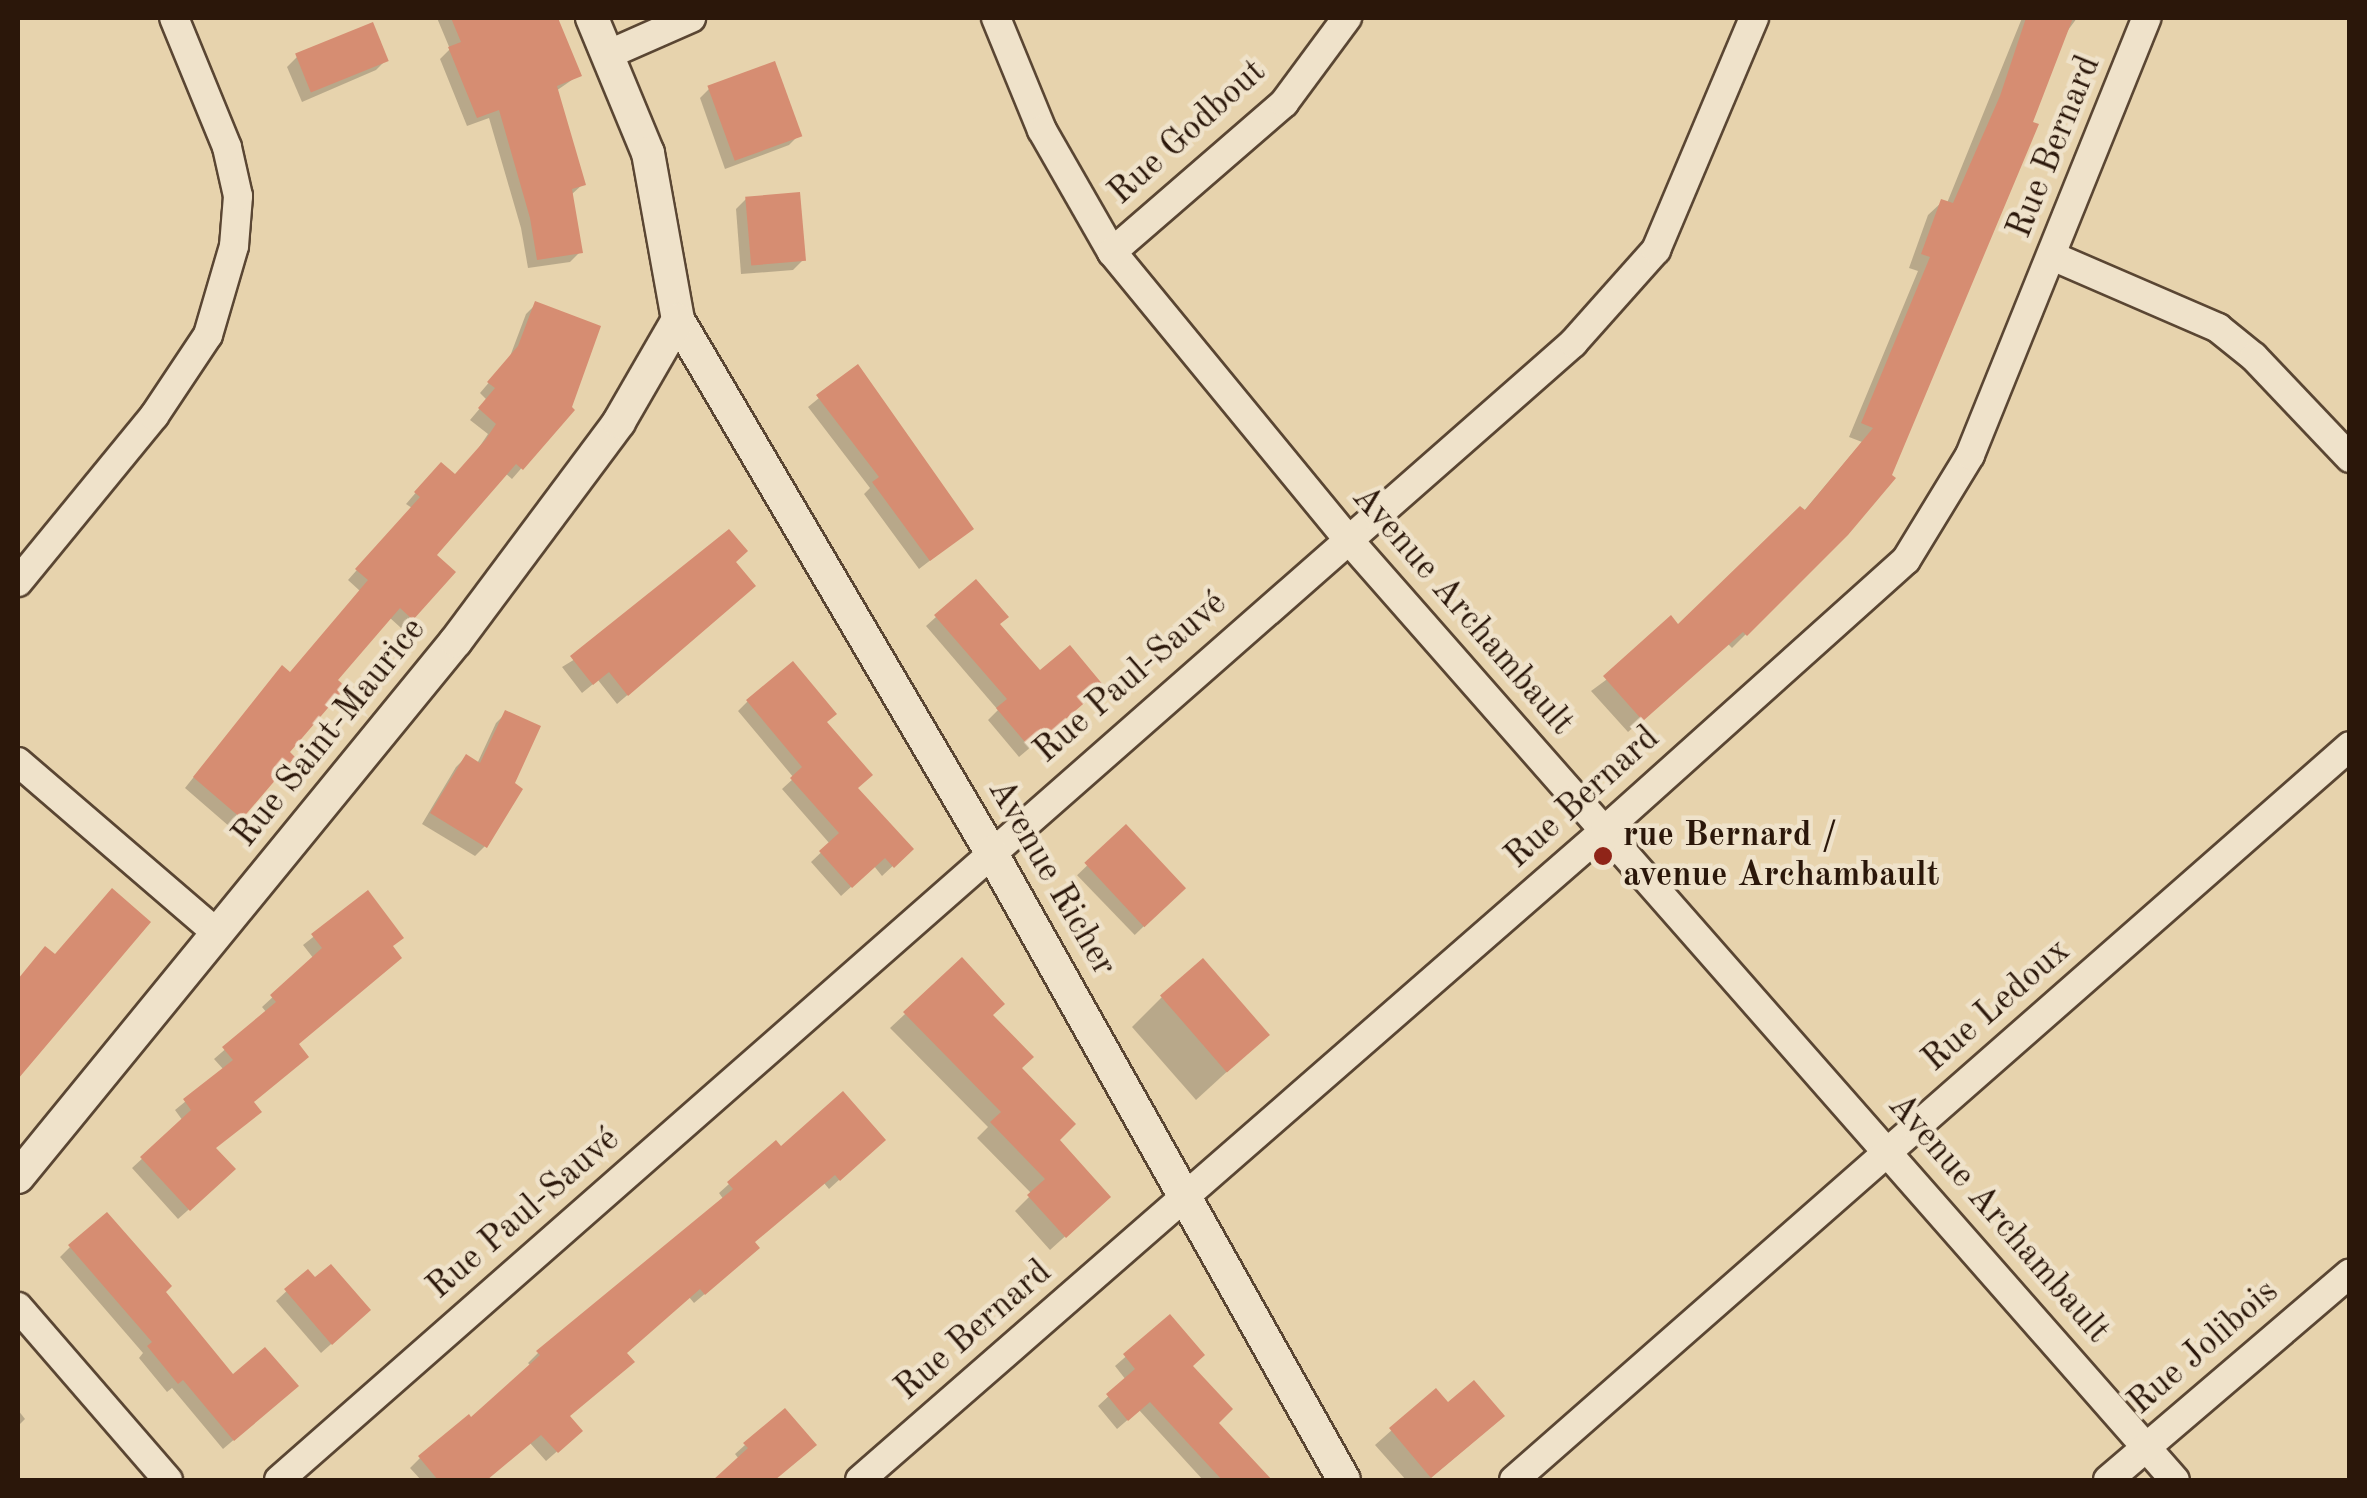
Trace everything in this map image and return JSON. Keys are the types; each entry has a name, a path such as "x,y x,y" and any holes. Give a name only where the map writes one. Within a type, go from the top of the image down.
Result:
{"street":[{"path":"18,582 154,416 208,335 234,246 238,196 228,147 174,18"},
{"path":"592,18 648,153 678,320"},
{"path":"607,55 691,18"},
{"name":"Avenue Archambault","path":"996,18 1042,130 1112,252 1347,538 2175,1480"},
{"name":"Rue Godbout","path":"1112,252 1284,103 1348,18"},
{"name":"Rue Paul-Sauvé","path":"278,1480 1573,343 1656,250 1754,18"},
{"name":"Rue Bernard","path":"860,1480 1605,830 1906,560 1970,456 2147,18"},
{"path":"2052,256 2218,328 2254,357 2350,458"},
{"name":"Avenue Richer","path":"678,320 991,852 1344,1480"},
{"name":"Rue Saint-Maurice","path":"18,1177 456,641 619,422 678,320"},
{"name":"Rue Ledoux","path":"1514,1480 2350,746"},
{"path":"18,762 218,934"},
{"name":"Rue Jolibois","path":"2108,1480 2350,1273"},
{"path":"18,1307 168,1480"}],"building":[{"path":"451,18 558,18 582,76 557,86 586,185 572,189 583,253 537,260 530,218 499,110 477,118 448,47 461,42"},
{"path":"2026,18 2073,18 2033,122 2039,124 1892,475 1896,478 1848,535 1747,636 1743,632 1643,721 1603,676 1671,615 1678,624 1800,506 1805,510 1873,428 1861,423 1930,257 1921,254 1941,199 1953,203 2000,96"},
{"path":"373,22 389,61 311,92 295,53"},
{"path":"775,61 802,136 735,161 707,86"},
{"path":"800,192 806,261 751,266 745,197"},
{"path":"535,301 601,326 572,407 575,410 523,470 516,464 437,555 456,572 413,620 400,608 338,680 346,687 290,752 295,757 242,819 193,777 282,665 290,672 368,580 355,569 420,497 414,492 441,462 455,474 486,439 496,424 478,408 495,388 487,382 518,346"},
{"path":"858,364 974,529 930,561 872,482 879,477 816,395"},
{"path":"729,529 748,551 736,562 756,586 628,696 609,672 593,685 570,656"},
{"path":"976,579 1009,617 1000,624 1040,670 1070,645 1104,686 1031,749 996,708 1007,699 934,615"},
{"path":"793,661 837,714 827,722 873,775 858,788 914,849 894,868 885,858 852,888 819,851 839,833 790,778 802,767 746,700"},
{"path":"505,710 541,726 515,783 523,789 487,848 430,813 466,754 480,763"},
{"path":"1126,824 1186,888 1144,927 1084,863"},
{"path":"112,888 151,922 18,1079 18,979 45,946 55,954"},
{"path":"368,890 404,938 393,946 402,958 299,1044 309,1057 254,1102 262,1112 216,1148 236,1169 190,1211 140,1157 191,1110 183,1099 233,1060 222,1047 276,1002 270,995 322,948 311,934"},
{"path":"962,957 1005,1004 993,1015 1034,1057 1022,1068 1076,1124 1060,1140 1111,1197 1066,1238 1027,1195 1045,1179 990,1122 1001,1112 903,1012"},
{"path":"1203,958 1270,1035 1227,1072 1160,995"},
{"path":"843,1091 886,1140 840,1181 835,1175 755,1242 760,1248 705,1295 700,1289 627,1353 635,1362 570,1416 583,1431 558,1453 541,1435 487,1480 438,1480 418,1456 469,1414 471,1417 540,1355 536,1351 733,1189 727,1182 776,1140 781,1146"},
{"path":"107,1212 172,1286 166,1292 233,1374 265,1347 299,1386 234,1441 183,1380 178,1384 147,1346 152,1342 68,1245"},
{"path":"331,1264 371,1310 332,1345 284,1289 308,1269 315,1277"},
{"path":"1170,1314 1205,1355 1193,1366 1233,1409 1219,1423 1272,1480 1222,1480 1150,1402 1128,1421 1106,1394 1135,1369 1123,1354"},
{"path":"1474,1380 1505,1416 1431,1478 1389,1428 1436,1388 1448,1402"},
{"path":"785,1408 817,1445 775,1480 713,1480 748,1448 743,1443"}],"place":[{"name":"rue Bernard / avenue Archambault","path":"1603,856"}]}
